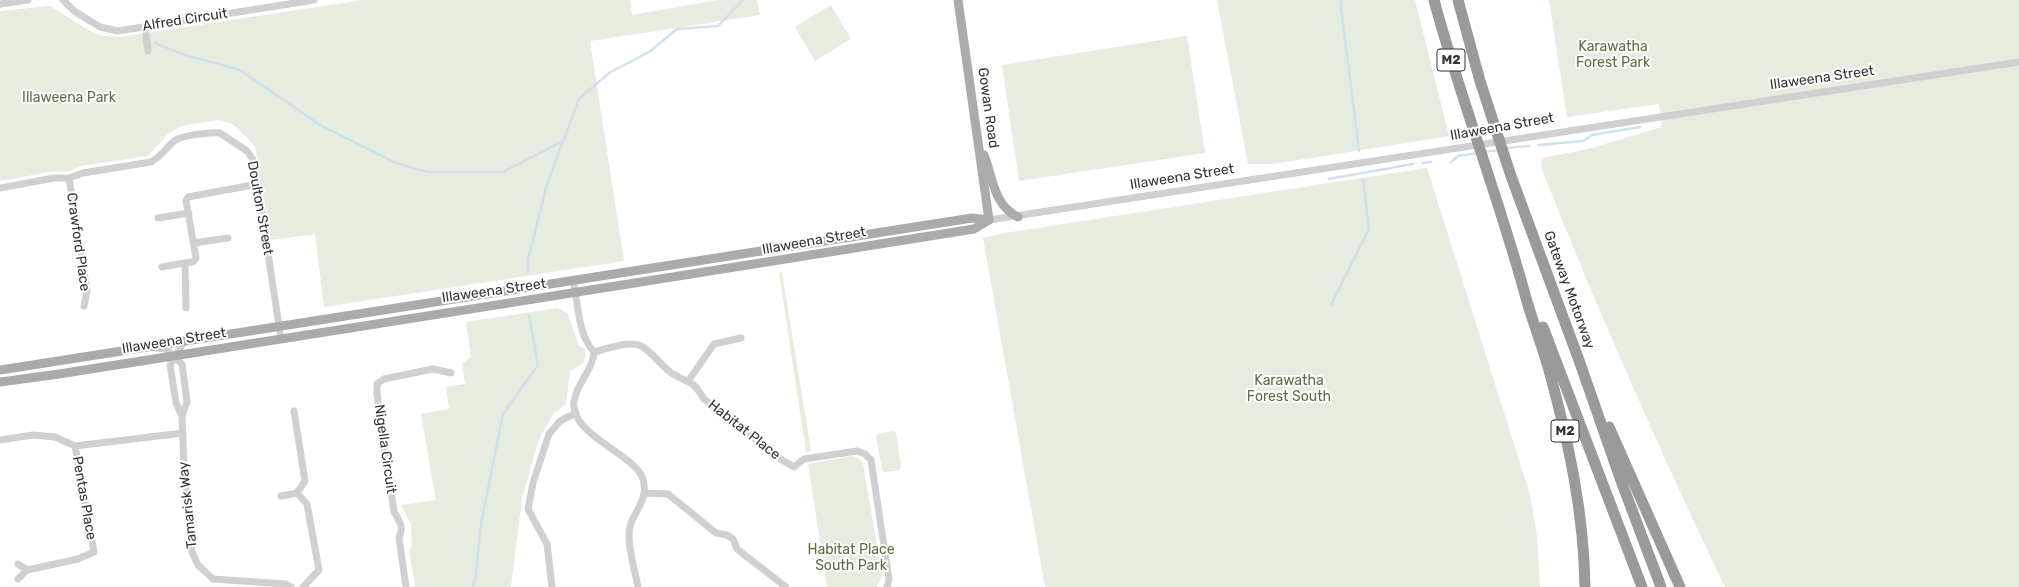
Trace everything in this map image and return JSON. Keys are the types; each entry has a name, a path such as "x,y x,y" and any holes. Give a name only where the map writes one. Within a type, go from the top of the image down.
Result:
{"highway":[{"name":"M2","path":"1434,0 1447,50 1469,120 1522,279 1570,452 1582,533 1585,587"},
{"name":"Gateway Motorway","path":"1458,0 1491,116 1511,176 1661,587"},
{"path":"1522,279 1532,294 1642,587"},
{"path":"1580,363 1590,380 1630,477 1680,587"}],"main road":[{"name":"Gowan Road","path":"958,0 979,140 989,220"},
{"path":"979,140 998,198 1009,212 1018,217"},
{"name":"Illaweena Street","path":"0,370 972,218 989,220"},
{"name":"Illaweena Street","path":"0,382 787,261 974,229 989,220"},
{"path":"784,248 787,261"},
{"path":"639,270 648,282"}],"street":[{"path":"0,4 28,0"},
{"name":"Alfred Circuit","path":"65,0 74,11 100,27 118,30 314,0"},
{"path":"145,27 148,51"},
{"name":"Illaweena Street","path":"989,220 1018,217 1417,156 1545,134 2019,62"},
{"name":"Doulton Street","path":"0,188 54,178 69,178 83,173 151,162 159,158 175,140 214,132 220,133 252,155 258,184 281,339"},
{"name":"Crawford Place","path":"69,178 87,291 84,306"},
{"path":"162,267 193,262 196,258 186,201 188,197 192,195 258,184"},
{"path":"158,218 188,213"},
{"path":"194,243 228,238"},
{"path":"185,264 186,308"},
{"path":"573,281 582,333 587,344 594,352 594,362 579,385 575,397 574,403 577,417 586,429 633,466 642,476 645,496 632,521 629,535 638,587"},
{"path":"689,380 714,344 741,338"},
{"path":"158,358 170,366 185,340"},
{"name":"Habitat Place","path":"594,352 630,344 642,346 673,374 689,380 696,386 704,398 782,460 794,467 804,459 857,451 865,454 870,460 889,579 887,587"},
{"path":"143,347 166,349 175,355 182,364 194,352"},
{"name":"Tamarisk Way","path":"182,364 187,402 182,416"},
{"name":"Tamarisk Way","path":"170,366 176,403 182,416 184,467 192,552 198,565 213,579"},
{"name":"Nigella Circuit","path":"406,587 399,538 403,531 402,524 394,512 377,394 377,384 384,378 433,369 452,373"},
{"path":"281,496 297,493 305,481 294,411"},
{"path":"552,587 546,544 528,509 533,483 549,434 560,421 576,413"},
{"path":"0,440 33,435 55,437 75,446 183,433"},
{"name":"Pentas Place","path":"27,570 78,559 94,552 75,446"},
{"path":"297,493 307,504 319,570 303,587"},
{"path":"644,493 668,494 716,532 727,535 733,539 737,549 786,587"},
{"path":"18,564 27,570 18,579"},
{"path":"210,587 213,579 285,584 291,587"}],"green space":[{"name":"Illaweena Park","path":"363,0 630,0 632,15 718,0 757,0 760,15 590,41 624,261 324,307 315,234 271,240 255,146 233,124 218,120 181,126 168,134 148,156 81,166 69,171 50,172 0,181 0,11 50,6 88,30 102,36 120,37"},
{"path":"1217,0 1415,0 1449,136 1274,164 1248,164"},
{"name":"Karawatha Forest Park","path":"1549,0 2019,0 2019,587 1725,587 1629,378 1541,167 1542,158 1588,149 1662,127 1659,104 1567,117"},
{"path":"831,5 851,39 815,61 795,27"},
{"path":"1187,36 1205,153 1019,181 1002,65"},
{"name":"Karawatha Forest South","path":"1427,168 1530,495 1537,537 1540,587 1045,587 983,238 1005,233"},
{"path":"782,272 811,451 806,452 779,273"},
{"path":"558,308 568,314 579,346 585,349 586,354 583,363 570,371 566,404 554,413 539,439 522,498 511,587 415,587 409,549 412,546 411,524 401,505 436,500 421,414 449,409 446,387 465,384 462,363 471,357 466,322"},
{"path":"893,431 896,433 901,467 899,470 884,472 882,470 876,436 878,434"},
{"name":"Habitat Place South Park","path":"851,456 858,458 863,463 882,576 877,587 827,587 808,464"}],"waterway":[{"path":"528,273 528,260 547,184 579,99 609,73 649,52 677,29 718,26 743,0"},
{"path":"1340,0 1359,151"},
{"path":"155,43 185,55 240,70 320,125 396,163 428,172 503,172 563,141"},
{"path":"1538,145 1583,141 1592,135 1640,127"},
{"path":"1505,148 1529,146"},
{"path":"1484,152 1499,150"},
{"path":"1451,162 1458,156 1479,153"},
{"path":"1422,163 1431,162"},
{"path":"1329,179 1413,164"},
{"path":"1331,305 1369,229 1363,179"},
{"path":"473,587 475,581 481,524 503,414 538,365 529,315"}]}
